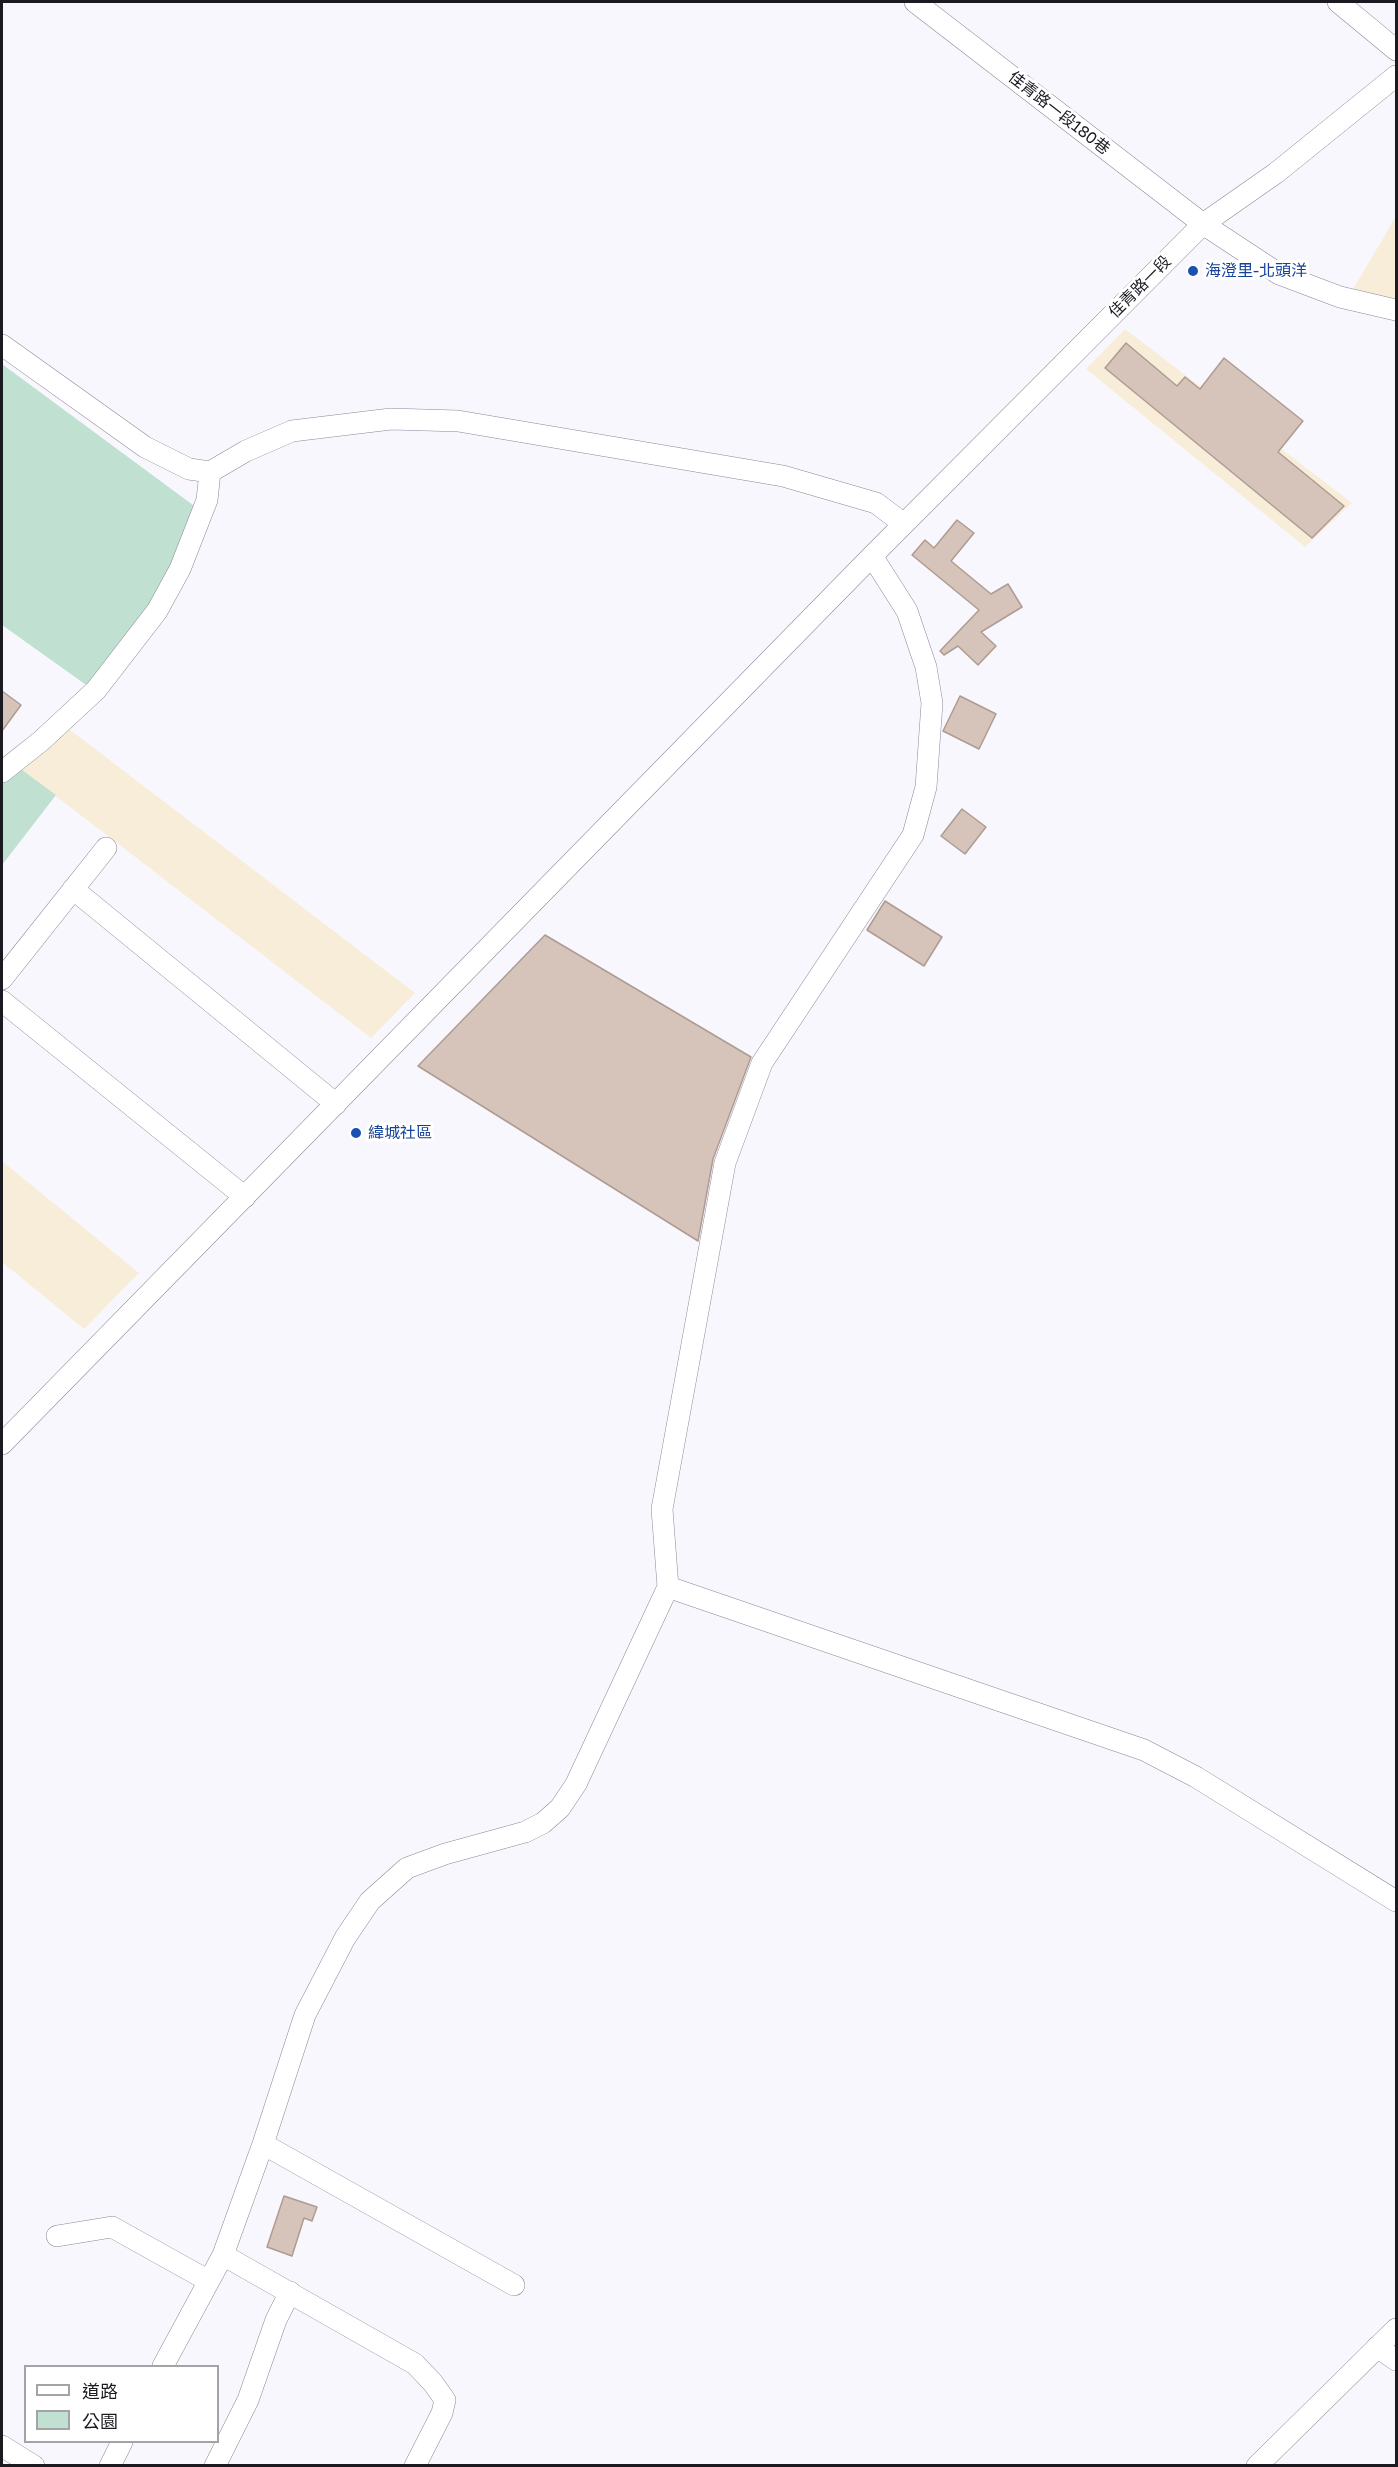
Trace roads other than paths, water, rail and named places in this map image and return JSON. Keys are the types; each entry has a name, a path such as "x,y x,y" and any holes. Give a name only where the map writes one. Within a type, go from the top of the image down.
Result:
{"street":[{"name":"佳青路一段180巷","path":"915,2 1203,224 1279,274 1340,297 1396,310"},
{"path":"1338,2 1396,50"},
{"name":"佳青路一段","path":"2,1444 872,556 1203,224 1276,173 1396,76"},
{"path":"2,345 145,447 189,469 210,472 246,451 292,431 391,419 458,421 783,476 876,503 904,524"},
{"path":"2,772 41,741 96,690 157,610 180,569 207,500 210,472"},
{"path":"164,2365 223,2255 263,2144 305,2015 345,1938 370,1901 407,1868 445,1854 525,1832 543,1823 560,1808 576,1784 668,1587 662,1509 725,1163 762,1063 913,835 926,787 932,703 926,667 908,611 872,556"},
{"path":"2,979 106,848"},
{"path":"73,889 336,1104"},
{"path":"2,1001 245,1197"},
{"path":"668,1587 1144,1750 1196,1777 1396,1901"},
{"path":"263,2144 514,2285"},
{"path":"57,2236 112,2227 208,2281"},
{"path":"223,2255 415,2364 433,2383 445,2400 416,2466"},
{"path":"215,2466 248,2400 276,2319 290,2292"},
{"path":"1257,2466 1396,2329"},
{"path":"1377,2347 1396,2360"},
{"path":"110,2466 122,2443"},
{"path":"2,2446 34,2466"}],"place":[{"name":"海澄里-北頭洋","path":"1193,271"},
{"name":"緯城社區","path":"356,1133"}]}
